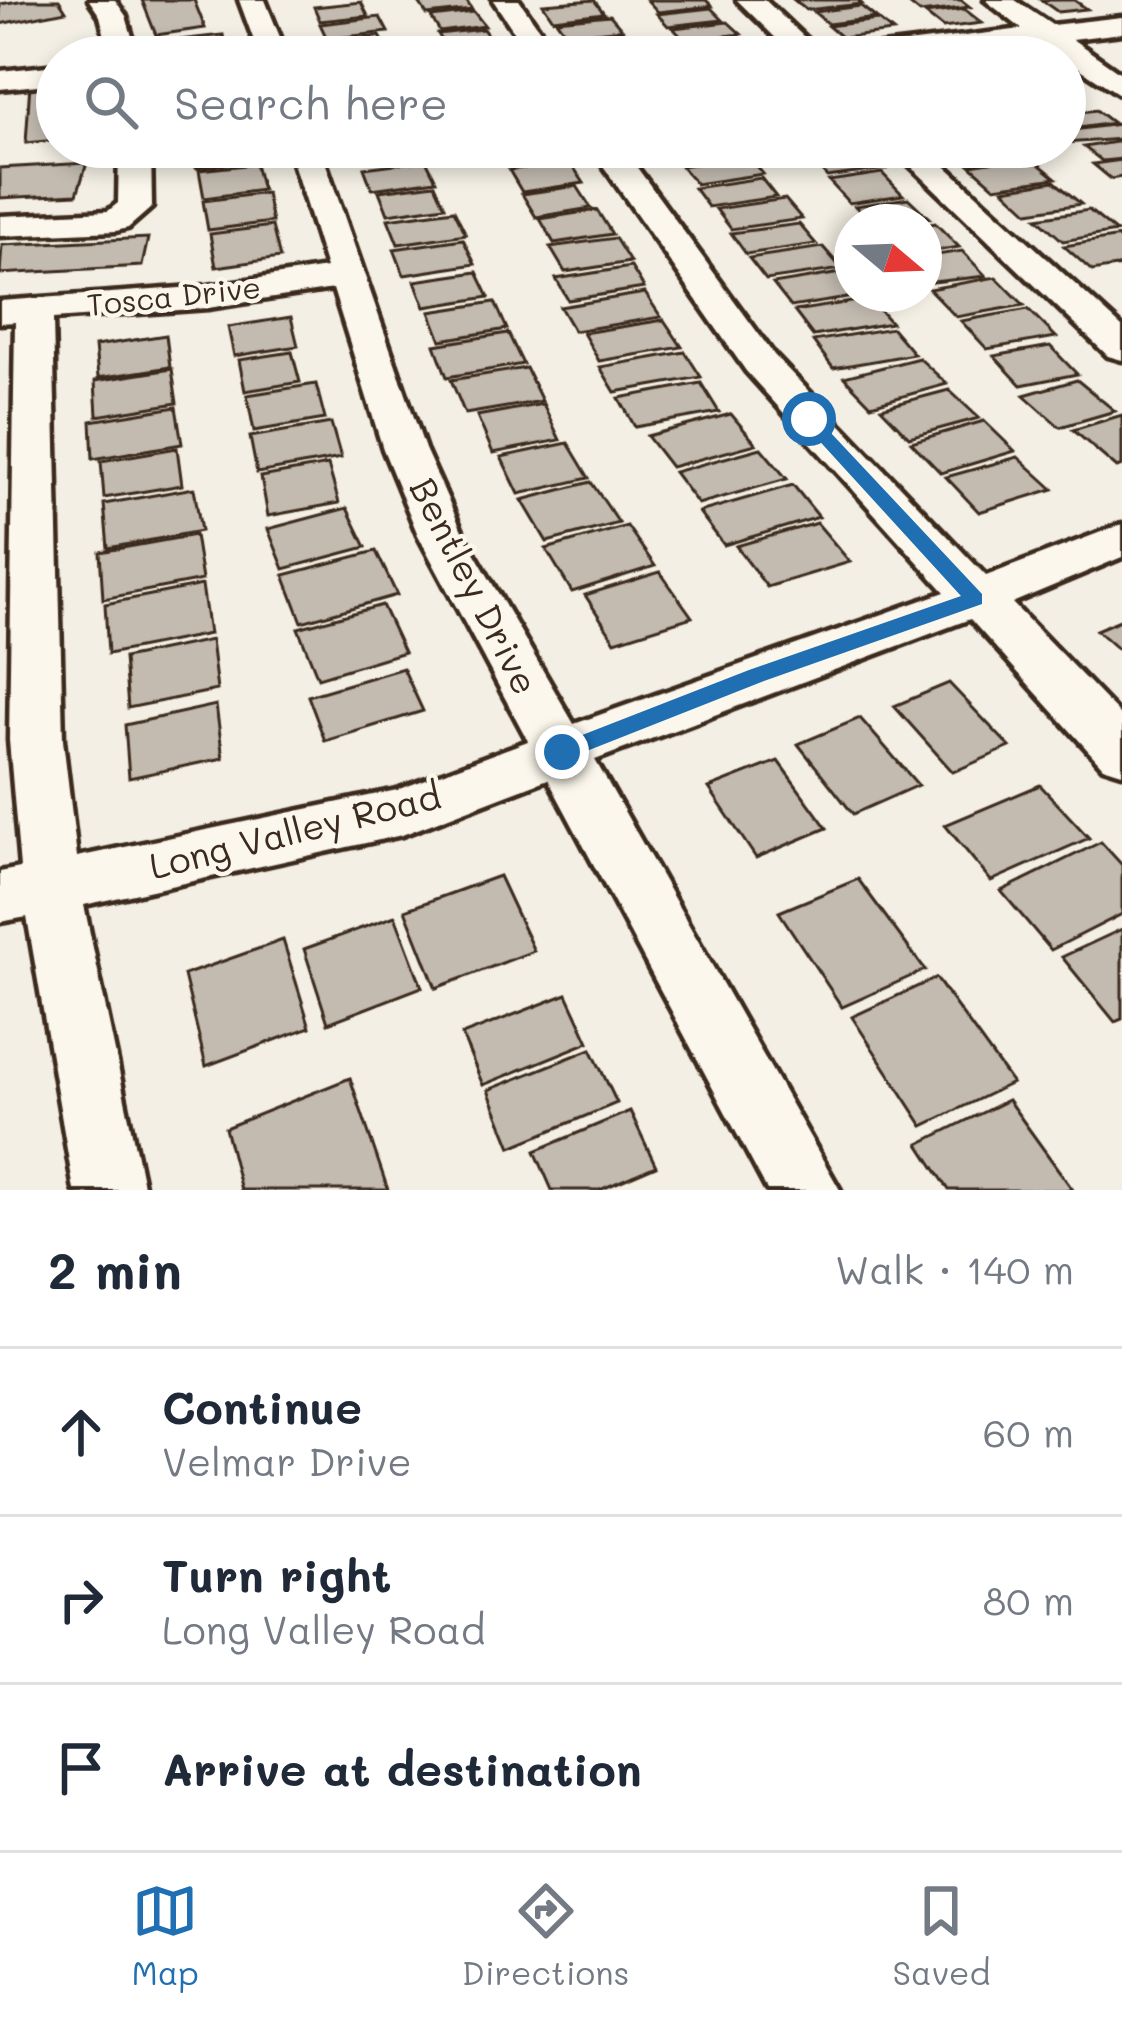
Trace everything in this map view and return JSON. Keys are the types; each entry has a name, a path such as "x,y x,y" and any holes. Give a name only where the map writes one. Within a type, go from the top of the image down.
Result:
{"street":[{"path":"102,0 118,36"},
{"path":"252,0 266,36"},
{"path":"506,0 530,36"},
{"path":"749,0 788,36"},
{"path":"998,0 1049,36"},
{"path":"1022,36 1122,25"},
{"path":"1086,62 1122,87"},
{"path":"0,80 36,76"},
{"path":"0,226 116,220 135,207 135,168"},
{"name":"Bentley Drive","path":"311,168 404,449 441,535 805,1190"},
{"path":"621,168 760,364 1122,752"},
{"path":"929,168 1122,348"},
{"name":"Tosca Drive","path":"17,312 208,297 347,277"},
{"path":"17,312 36,740 25,892 110,1190"},
{"name":"Long Valley Road","path":"25,892 402,812 757,676 975,599 1122,539"}],"building":[{"path":"59,0 66,11 0,24 0,4"},
{"path":"142,0 194,0 205,28 156,35"},
{"path":"466,0 472,10 427,15 419,3"},
{"path":"594,0 604,13 553,19 543,4"},
{"path":"647,0 706,0 712,6 658,12"},
{"path":"794,0 858,0 862,4 806,10"},
{"path":"904,0 961,0 970,7 920,13"},
{"path":"1041,0 1074,0 1087,9 1058,12"},
{"path":"361,2 368,16 320,21 314,7"},
{"path":"861,6 876,18 828,24 814,12"},
{"path":"711,8 723,20 668,26 657,14"},
{"path":"964,9 982,23 943,28 925,14"},
{"path":"474,12 485,26 440,32 431,17"},
{"path":"610,15 622,29 567,35 556,20"},
{"path":"380,17 388,32 326,36 320,24"},
{"path":"878,20 893,32 840,36 828,26"},
{"path":"728,22 741,34 680,36 673,28"},
{"path":"483,29 488,36 439,36"},
{"path":"621,30 626,36 570,36"},
{"path":"30,83 36,83 36,142 26,143"},
{"path":"1096,110 1113,123 1086,127 1086,111"},
{"path":"1119,124 1122,139 1086,142 1086,128"},
{"path":"1122,141 1122,159 1102,161 1086,147"},
{"path":"1122,160 1122,177 1111,179 1093,164"},
{"path":"0,168 85,168 77,194 0,198"},
{"path":"256,168 262,190 204,198 199,170"},
{"path":"364,168 430,168 436,180 372,189"},
{"path":"574,168 584,183 522,192 509,170"},
{"path":"683,168 758,168 763,174 696,184"},
{"path":"819,168 886,169 827,177"},
{"path":"973,168 1044,168 1056,178 995,187"},
{"path":"882,173 903,195 849,203 829,181"},
{"path":"761,178 776,197 708,207 694,188"},
{"path":"1054,181 1081,204 1029,212 1004,189"},
{"path":"435,184 445,206 388,214 379,191"},
{"path":"577,186 591,208 536,217 522,194"},
{"path":"266,193 272,222 208,230 203,201"},
{"path":"908,198 914,204 868,204"},
{"path":"785,199 802,219 731,229 716,209"},
{"path":"454,210 466,234 398,244 388,219"},
{"path":"597,210 612,234 554,243 540,219"},
{"path":"1089,210 1116,232 1063,241 1037,218"},
{"path":"799,224 816,244 746,254 731,233"},
{"path":"272,226 280,258 216,267 210,234"},
{"path":"942,230 959,247 942,250"},
{"path":"1120,237 1122,266 1092,271 1064,246"},
{"path":"148,238 142,266 0,274 2,245"},
{"path":"615,238 630,262 565,272 550,247"},
{"path":"463,239 475,264 404,275 394,249"},
{"path":"823,247 834,260 834,270 766,280 749,258"},
{"path":"962,251 986,276 942,281 942,254"},
{"path":"631,267 644,288 568,300 556,279"},
{"path":"477,272 489,297 425,307 415,281"},
{"path":"834,274 834,300 791,307 773,284"},
{"path":"996,277 1024,305 956,317 942,302 942,287"},
{"path":"645,293 661,317 574,331 560,307"},
{"path":"495,302 507,329 441,340 430,312"},
{"path":"834,305 834,312 881,312 891,323 813,336 794,311"},
{"path":"1028,309 1056,337 987,349 961,321"},
{"path":"291,317 298,346 234,356 228,327"},
{"path":"664,320 682,347 599,361 583,333"},
{"path":"892,328 914,354 833,368 813,341"},
{"path":"508,333 523,364 447,377 435,345"},
{"path":"166,335 170,367 98,378 95,346"},
{"path":"1050,346 1077,374 1021,385 994,356"},
{"path":"292,352 300,382 245,391 239,360"},
{"path":"685,352 701,377 615,392 600,367"},
{"path":"919,358 947,384 871,405 844,377"},
{"path":"526,368 542,401 465,414 451,380"},
{"path":"172,369 177,403 97,416 95,381"},
{"path":"1077,380 1115,411 1060,427 1024,395"},
{"path":"701,383 719,412 635,427 619,398"},
{"path":"316,384 325,419 254,431 247,395"},
{"path":"949,390 979,418 909,437 881,408"},
{"path":"543,404 560,440 493,453 477,416"},
{"path":"176,407 182,444 93,459 91,421"},
{"path":"731,414 756,444 671,467 647,436"},
{"path":"1122,415 1122,466 1117,468 1073,430"},
{"path":"984,421 1015,451 941,473 911,442"},
{"path":"331,423 341,458 257,473 250,437"},
{"path":"568,443 589,478 519,494 501,457"},
{"path":"177,448 182,485 104,498 101,461"},
{"path":"761,448 787,479 698,504 674,472"},
{"path":"1018,457 1053,489 979,512 946,477"},
{"path":"328,465 339,503 268,516 261,477"},
{"path":"591,482 619,523 547,542 522,500"},
{"path":"793,485 819,517 724,545 699,512"},
{"path":"194,488 201,531 108,548 104,504"},
{"path":"347,508 366,547 284,569 268,529"},
{"path":"817,523 850,562 767,587 736,546"},
{"path":"627,526 655,566 572,592 546,549"},
{"path":"195,535 202,580 103,599 100,552"},
{"path":"376,551 397,595 302,622 284,575"},
{"path":"660,572 692,617 615,641 585,595"},
{"path":"202,585 209,634 108,654 105,604"},
{"path":"382,605 404,652 318,678 298,628"},
{"path":"1122,619 1122,653 1096,630"},
{"path":"211,640 217,690 128,708 124,658"},
{"path":"403,668 423,711 325,741 308,696"},
{"path":"949,683 1010,747 953,772 894,706"},
{"path":"216,705 223,758 129,778 125,725"},
{"path":"860,718 918,785 853,814 798,744"},
{"path":"778,761 827,828 756,858 709,788"},
{"path":"1040,785 1089,838 991,881 945,825"},
{"path":"1101,842 1122,865 1122,914 1051,950 1001,891"},
{"path":"499,876 534,951 436,988 405,910"},
{"path":"858,879 925,970 842,1007 779,912"},
{"path":"395,916 422,987 328,1023 304,949"},
{"path":"1122,929 1122,1019 1115,1022 1062,957"},
{"path":"283,940 310,1027 206,1066 184,975"},
{"path":"936,978 1012,1083 923,1126 852,1017"},
{"path":"567,994 589,1042 483,1085 462,1035"},
{"path":"591,1049 617,1103 511,1147 488,1090"},
{"path":"350,1078 388,1190 241,1190 225,1128"},
{"path":"1008,1100 1073,1190 949,1190 919,1144"},
{"path":"630,1111 656,1166 600,1190 552,1190 535,1151"}],"route":[{"path":"562,752 975,599 809,419"}]}
